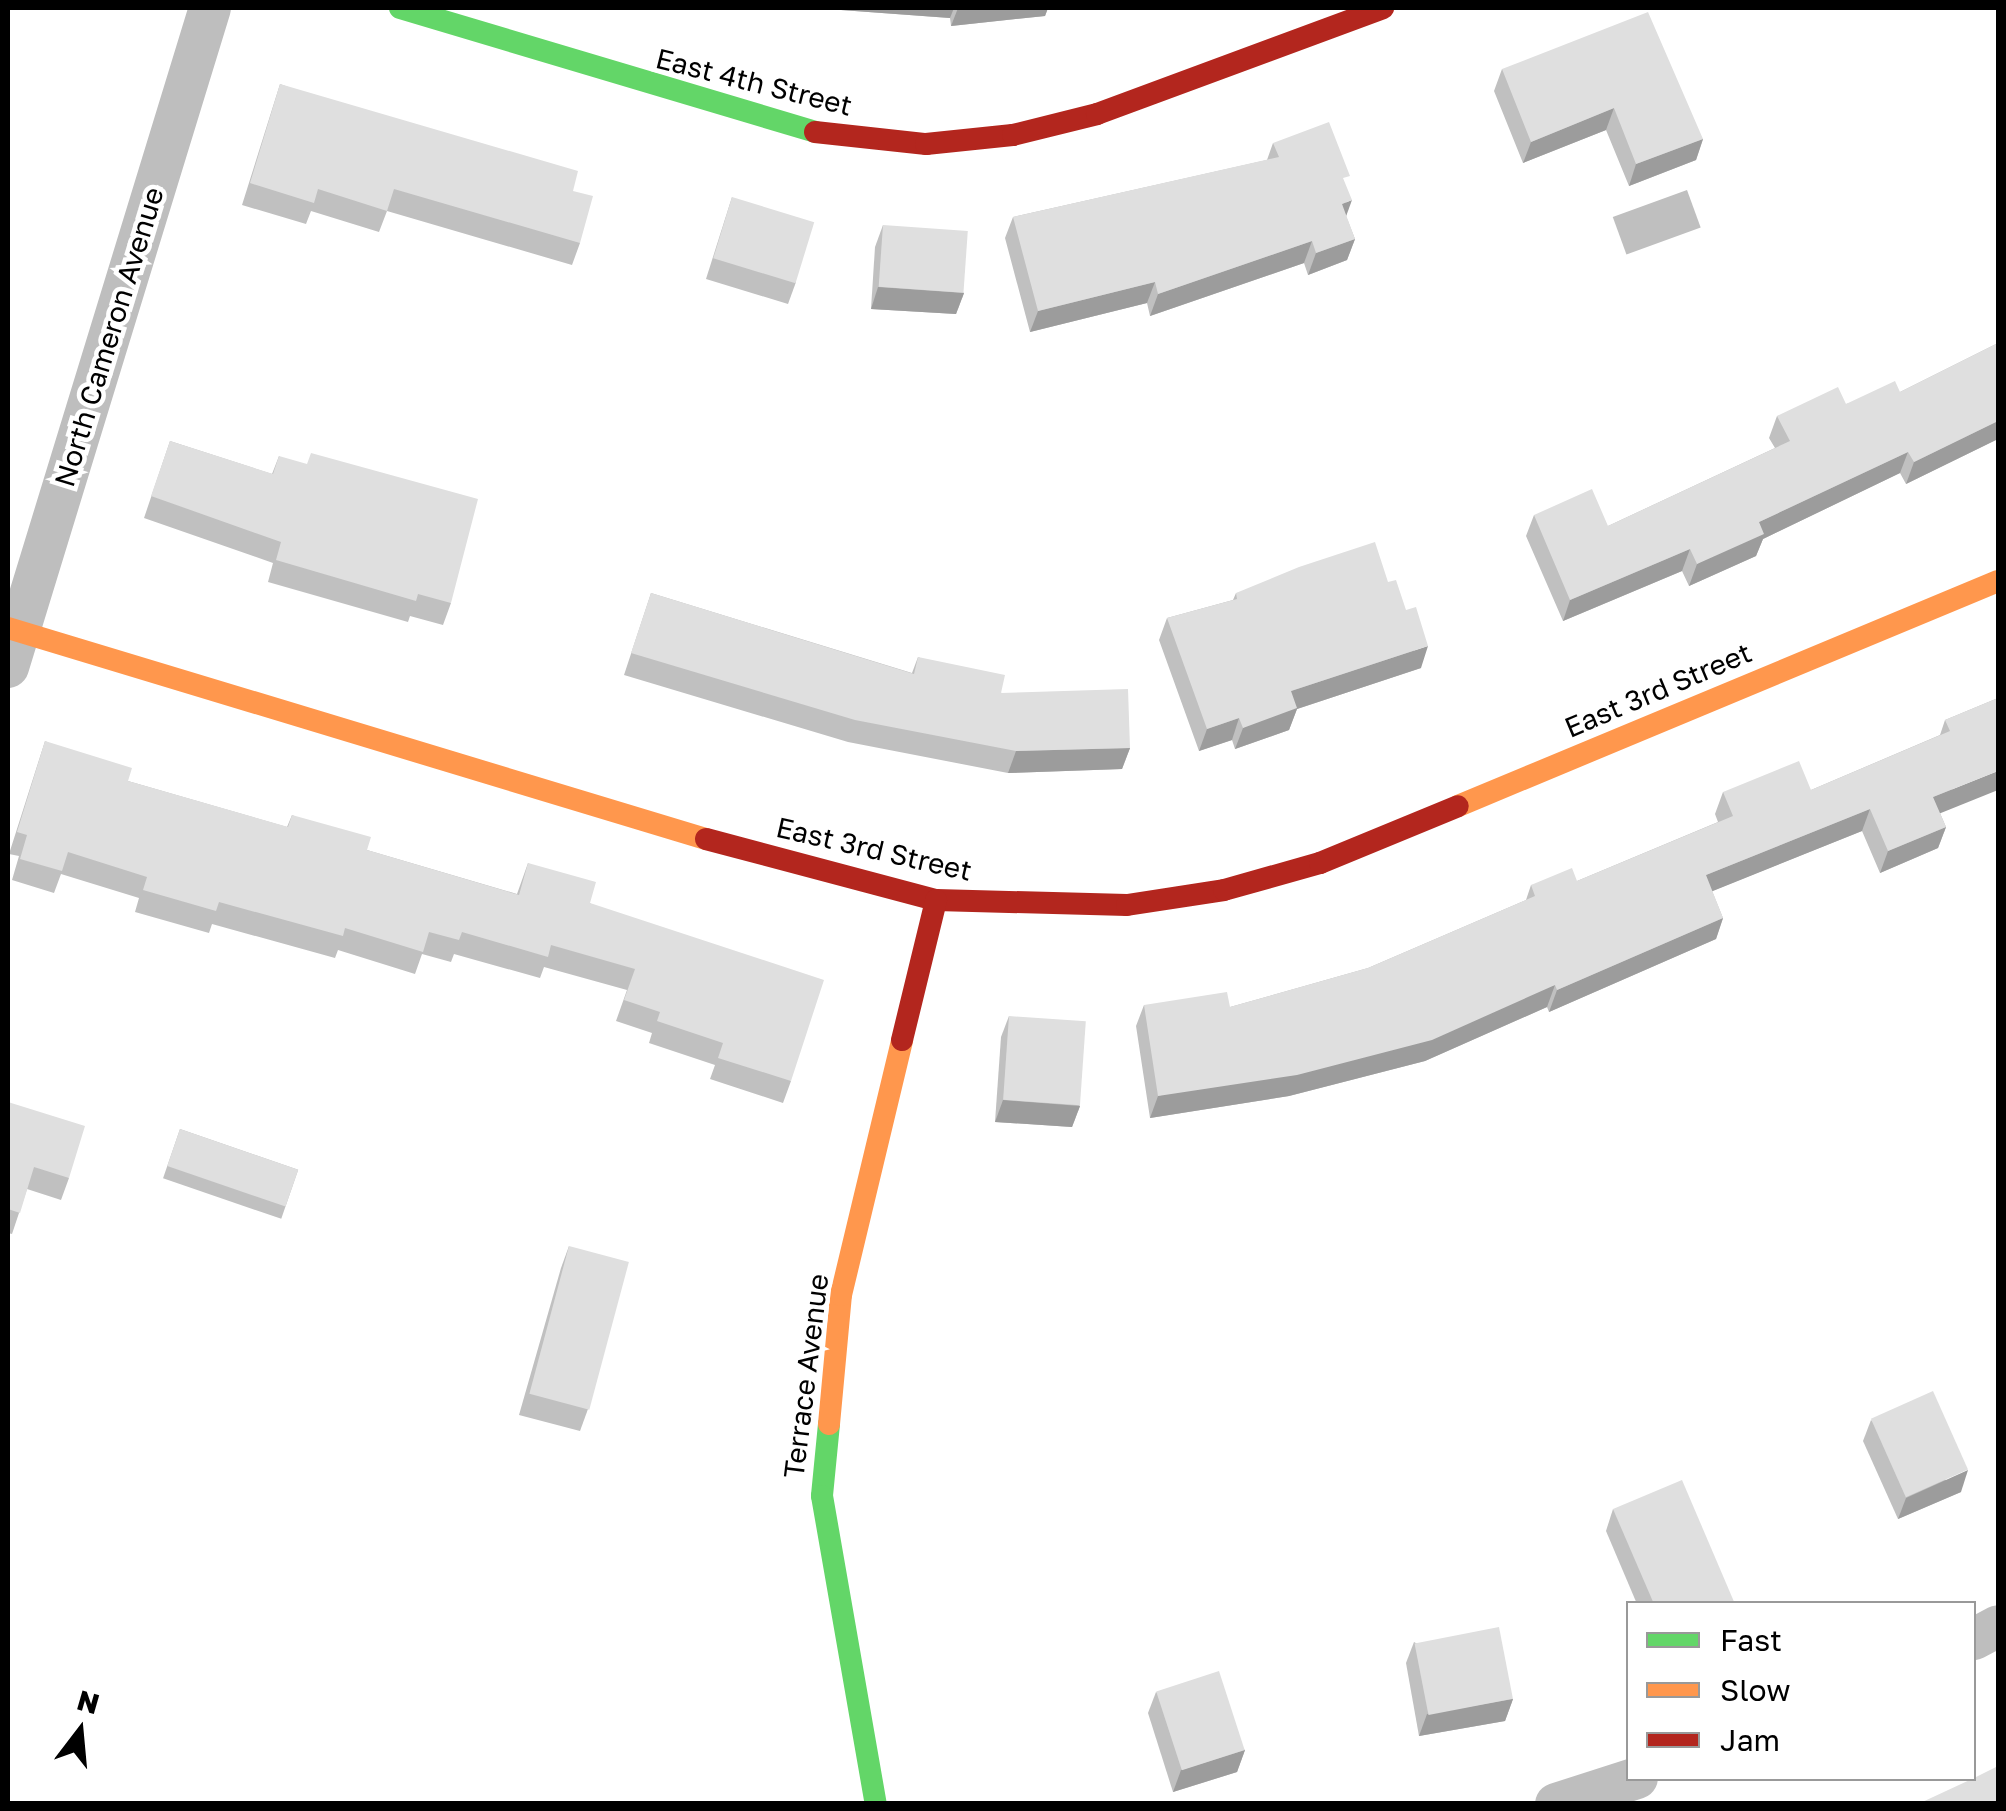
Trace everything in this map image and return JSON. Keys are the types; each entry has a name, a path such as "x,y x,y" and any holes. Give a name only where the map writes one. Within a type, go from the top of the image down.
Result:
{"street":[{"name":"North Cameron Avenue","path":"11,642 210,8"},
{"name":"East 4th Street","path":"400,8 744,116 839,138 926,144 1013,135 1097,114 1383,8"},
{"name":"East 3rd Street","path":"11,642 829,876 936,900 1127,906 1224,890 1320,863 1998,581"},
{"name":"Terrace Avenue","path":"876,1804 822,1496 841,1295 936,900"},
{"path":"1976,1638 1998,1626"},
{"path":"1556,1804 1629,1781"}],"shaded area":[{"path":"1687,190 1701,228 1626,255 1613,217"}],"building":[{"path":"1648,12 1703,139 1636,164 1614,108 1531,142 1502,69"},
{"path":"280,84 578,171 573,191 593,196 580,243 394,189 387,211 318,189 314,203 250,183"},
{"path":"1329,122 1350,176 1343,178 1352,200 1342,204 1355,239 1316,253 1312,241 1158,294 1155,282 1038,311 1013,217 1279,157 1273,143"},
{"path":"732,197 814,222 796,283 713,258"},
{"path":"883,225 968,231 963,293 879,287"},
{"path":"1998,343 1998,421 1914,462 1908,452 1759,522 1764,534 1697,564 1690,549 1570,600 1534,515 1592,489 1608,526 1790,441 1777,416 1838,387 1846,404 1895,381 1900,392"},
{"path":"170,441 273,474 279,456 307,464 311,453 478,499 451,603 418,594 416,601 276,560 281,542 151,496"},
{"path":"1375,542 1388,582 1396,580 1406,610 1416,607 1428,646 1291,691 1297,708 1243,728 1239,718 1207,729 1167,618 1237,599 1236,593"},
{"path":"651,593 914,674 918,657 1005,675 1001,693 1128,689 1130,748 1016,751 855,720 631,653"},
{"path":"1998,698 1998,771 1933,797 1946,827 1888,851 1870,809 1706,875 1723,918 1557,990 1555,985 1432,1040 1297,1075 1158,1096 1144,1005 1227,992 1230,1007 1368,968 1535,896 1531,885 1572,868 1577,881 1733,816 1723,792 1799,761 1811,790 1950,731 1945,720"},
{"path":"45,741 132,768 128,781 288,827 292,815 371,837 367,850 519,895 528,863 596,882 590,903 824,980 791,1081 718,1058 723,1043 657,1021 660,1012 624,1000 635,969 551,945 548,957 462,932 459,940 429,932 423,952 345,928 343,936 219,902 216,911 143,890 147,877 68,852 62,871 20,859 27,835 17,832"},
{"path":"1009,1016 1086,1021 1080,1105 1003,1100"},
{"path":"8,1102 85,1126 69,1178 34,1167 20,1213 8,1209"},
{"path":"180,1129 298,1170 285,1207 167,1166"},
{"path":"569,1246 629,1262 589,1410 529,1394"},
{"path":"1933,1391 1968,1470 1906,1497 1871,1419"},
{"path":"1682,1480 1734,1601 1653,1601 1613,1509"},
{"path":"1499,1627 1513,1699 1429,1715 1415,1643"},
{"path":"1219,1671 1245,1750 1182,1770 1156,1691"},
{"path":"1998,1766 1998,1804 1918,1804 1968,1781 1976,1781 1976,1777"}],"traffic: fast":[{"path":"400,8 815,132"},
{"path":"829,1424 822,1496 876,1804"}],"traffic: slow":[{"path":"1458,806 1998,581"},
{"path":"8,628 706,839"},
{"path":"829,1424 841,1295 902,1040"}],"traffic: jam":[{"path":"815,132 926,144 1013,135 1097,114 1383,8"},
{"path":"706,839 936,900 1127,905 1224,890 1320,863 1458,806"},
{"path":"902,1040 936,900"}]}
